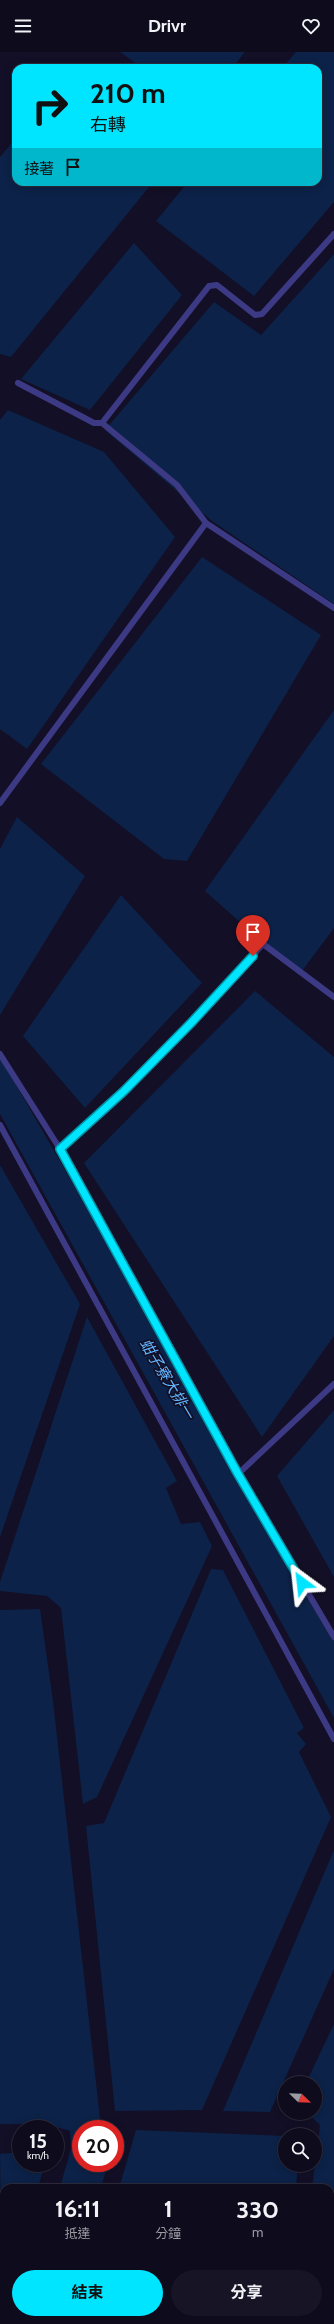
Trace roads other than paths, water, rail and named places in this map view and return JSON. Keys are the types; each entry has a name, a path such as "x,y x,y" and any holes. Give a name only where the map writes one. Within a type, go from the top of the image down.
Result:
{"lane":[{"path":"102,423 209,286 217,284 255,315 262,314 334,234"},
{"path":"18,383 94,423 102,423 177,486 206,523 334,608"},
{"path":"0,803 206,523"},
{"path":"60,1149 124,1091 191,1023 263,944 334,997"},
{"path":"0,1054 60,1149 238,1474 334,1637"},
{"path":"0,1125 334,1739"},
{"path":"238,1474 334,1384"}],"water":[{"path":"120,52 245,52 235,64 136,64"},
{"path":"296,52 334,52 334,202 254,296 156,221 185,186 322,186 322,64 286,64"},
{"path":"12,143 12,186 150,186 11,357 0,354 0,157"},
{"path":"134,243 182,295 90,410 21,379"},
{"path":"334,254 334,604 212,521 105,430 214,302 261,335"},
{"path":"8,410 104,452 175,537 27,749 0,729 0,420"},
{"path":"202,557 321,635 187,861 164,859 41,764"},
{"path":"334,710 334,928 299,975 205,891"},
{"path":"17,817 85,876 0,1015 0,849"},
{"path":"121,895 202,983 85,1108 23,1036"},
{"path":"255,991 334,1057 334,1336 262,1437 84,1163"},
{"name":"蚶子寮大排一","path":"0,1057 334,1637 334,1718 0,1114"},
{"path":"0,1165 80,1304 0,1537"},
{"path":"87,1317 177,1481 166,1488 181,1524 200,1522 212,1546 97,1797 83,1804 61,1608 47,1596 0,1591 0,1582"},
{"path":"334,1410 334,1577 277,1476"},
{"path":"211,1569 223,1570 304,1728 297,1733 306,1744 299,1752 331,1817 202,2110 115,2111 86,1826 104,1823"},
{"path":"40,1609 53,1701 100,2120 72,2120 72,2172 105,2172 102,2184 61,2184 71,2148 70,2131 64,2129 64,2120 12,2120 12,2124 0,2124 0,1610"},
{"path":"334,1850 334,1969 286,2076 278,2076 278,2094 270,2112 223,2111"},
{"path":"334,2024 334,2184 313,2184 314,2172 322,2172 322,2128 320,2128 320,2125 315,2120 322,2120 322,2076 309,2076"},
{"path":"136,2130 278,2136 278,2172 297,2172 296,2184 120,2184"},
{"path":"12,2153 12,2172 42,2172 39,2184 0,2184 0,2154"}]}
